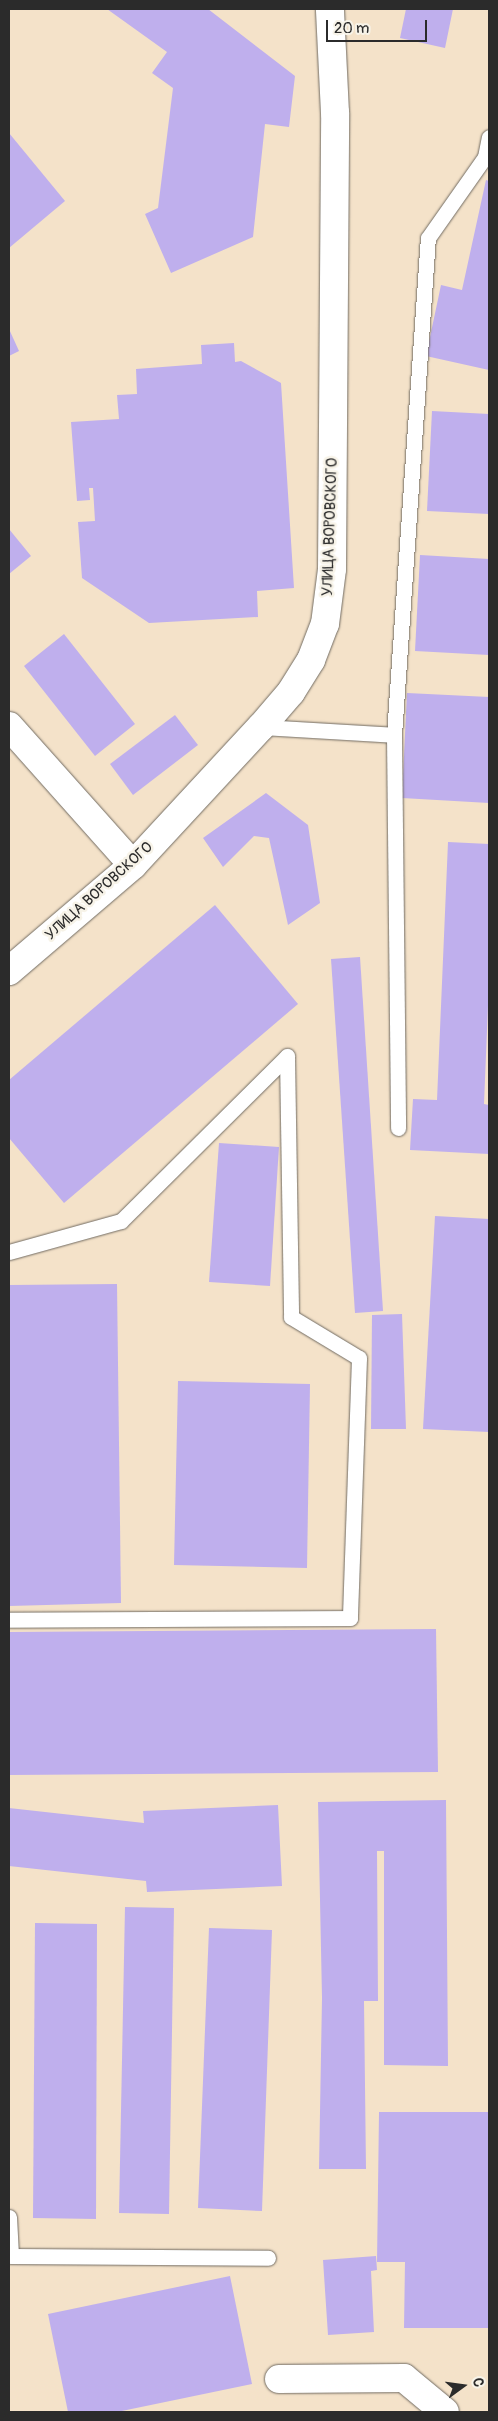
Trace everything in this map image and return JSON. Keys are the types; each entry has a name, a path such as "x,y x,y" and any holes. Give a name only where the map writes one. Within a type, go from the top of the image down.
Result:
{"street":[{"name":"УЛИЦА ВОРОВСКОГО","path":"9,971 133,865 261,727 291,692 311,660 325,624 332,569 335,113 330,9"},
{"path":"332,47 343,9"},
{"path":"9,726 133,865"},
{"path":"279,2379 404,2378 445,2412"}],"lane":[{"path":"398,1128 394,735 428,238 485,157 489,137"},
{"path":"261,727 394,735"},
{"path":"9,1252 121,1221 287,1056 291,1317 359,1358 350,1618 9,1620"},
{"path":"9,2217 11,2256 268,2258"}],"building":[{"path":"107,9 208,9 295,76 289,127 265,124 253,237 171,273 145,214 158,208 173,88 152,73 167,52"},
{"path":"406,9 453,9 445,48 400,38"},
{"path":"9,133 65,201 9,248"},
{"path":"486,180 489,181 489,370 426,356 441,285 462,290"},
{"path":"9,329 19,351 9,356"},
{"path":"234,343 235,362 241,361 281,383 294,588 257,591 258,617 149,623 82,578 78,522 95,521 93,488 89,488 90,500 77,501 71,422 119,419 117,395 137,394 136,369 202,364 201,345"},
{"path":"432,411 489,414 489,514 427,511"},
{"path":"9,529 31,556 9,574"},
{"path":"420,555 489,559 489,655 415,651"},
{"path":"64,634 135,724 95,756 24,666"},
{"path":"407,693 489,697 489,803 402,798"},
{"path":"175,715 198,745 133,795 110,764"},
{"path":"266,793 308,825 320,903 288,925 269,838 254,836 223,867 203,838"},
{"path":"448,842 489,844 489,981 484,1104 489,1105 489,1154 410,1150 413,1099 437,1100"},
{"path":"215,905 298,1004 64,1203 9,1138 9,1080"},
{"path":"360,957 383,1311 355,1313 331,959"},
{"path":"219,1143 279,1147 270,1286 209,1282"},
{"path":"435,1216 489,1219 489,1432 423,1429"},
{"path":"117,1284 121,1603 9,1606 9,1285"},
{"path":"402,1314 406,1429 371,1429 372,1315"},
{"path":"178,1381 310,1384 307,1568 174,1565"},
{"path":"436,1629 438,1772 9,1775 9,1632"},
{"path":"446,1800 448,2066 384,2065 384,1851 377,1851 378,2001 364,2001 366,2169 319,2169 322,1998 318,1802"},
{"path":"278,1805 282,1886 147,1892 146,1881 9,1866 9,1808 144,1823 143,1811"},
{"path":"125,1907 174,1908 169,2214 119,2213"},
{"path":"35,1923 97,1924 96,2219 33,2218"},
{"path":"209,1928 272,1930 262,2211 198,2208"},
{"path":"379,2112 489,2112 489,2328 404,2328 405,2262 377,2262"},
{"path":"376,2256 377,2270 371,2271 374,2332 328,2335 323,2260"},
{"path":"230,2276 252,2384 117,2412 68,2412 48,2314"}]}
